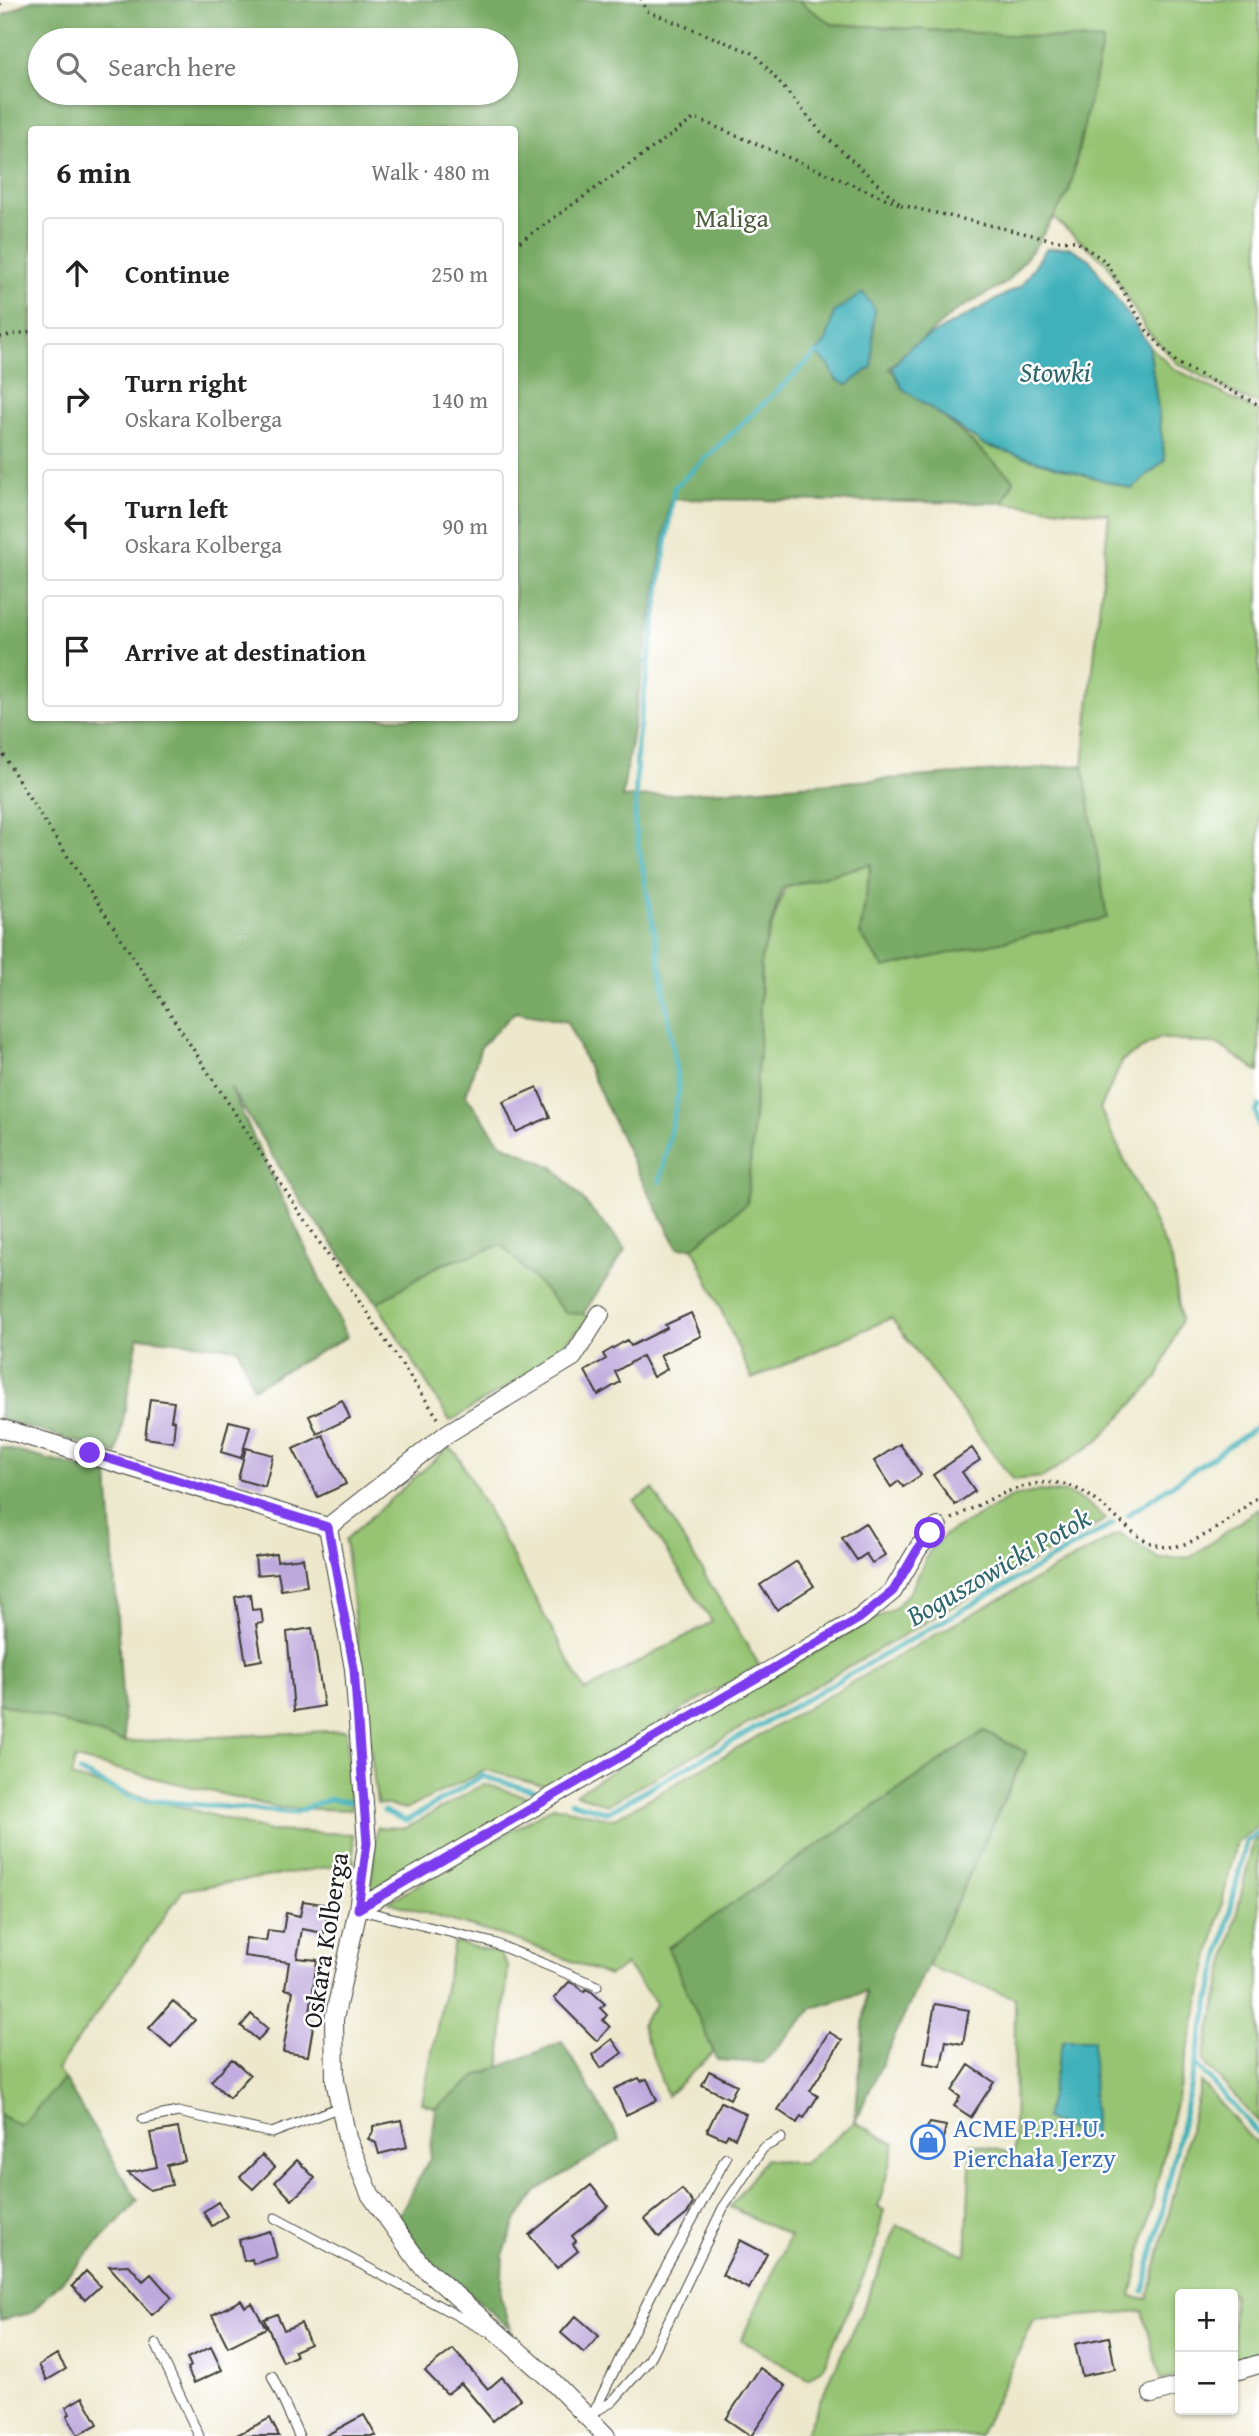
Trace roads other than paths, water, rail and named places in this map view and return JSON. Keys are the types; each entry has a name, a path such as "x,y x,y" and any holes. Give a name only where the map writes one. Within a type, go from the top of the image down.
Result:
{"street":[{"path":"0,1427 328,1527 448,1433 573,1357 600,1314"},
{"name":"Oskara Kolberga","path":"328,1527 354,1669 367,1843 358,1909 334,2019 335,2080 346,2138 370,2194 421,2265 591,2415 606,2436"},
{"path":"358,1909 860,1618 893,1591 919,1547 938,1527"},
{"path":"1238,2370 1259,2364"},
{"path":"1152,2394 1175,2387"}],"lane":[{"path":"358,1909 494,1943 597,1986"},
{"path":"143,2119 178,2112 272,2133 340,2107"},
{"path":"591,2415 612,2402 650,2359 723,2208 763,2148 781,2138"},
{"path":"591,2415 652,2293 726,2158"},
{"path":"275,2218 512,2345"},
{"path":"156,2344 199,2436"},
{"path":"272,2375 299,2436"}],"water":[{"name":"Stowki","path":"1069,247 1089,259 1149,345 1165,460 1132,489 984,445 902,388 892,367 911,346 1021,286 1046,249"},
{"path":"863,293 874,308 872,367 848,385 836,380 830,366 816,354 827,339 834,312"},
{"path":"1063,2040 1093,2040 1094,2140 1045,2119"}],"waterway":[{"path":"660,1182 679,1090 660,963 635,826 637,743 674,488 816,354"},
{"name":"Boguszowicki Potok","path":"1259,1106 1256,1112 1259,1126"},
{"path":"1128,1515 1259,1425"},
{"name":"Boguszowicki Potok","path":"571,1802 608,1812 1113,1524"},
{"path":"80,1772 135,1799 293,1813 330,1799 350,1802"},
{"name":"Boguszowicki Potok","path":"384,1811 406,1821 482,1776 534,1791"},
{"path":"1144,2291 1246,1841 1259,1832"},
{"path":"1195,2063 1259,2134"}],"place":[{"name":"ACME P.P.H.U. Pierchała Jerzy","path":"928,2142"}],"park label":[{"name":"Maliga","path":"732,217"}]}
